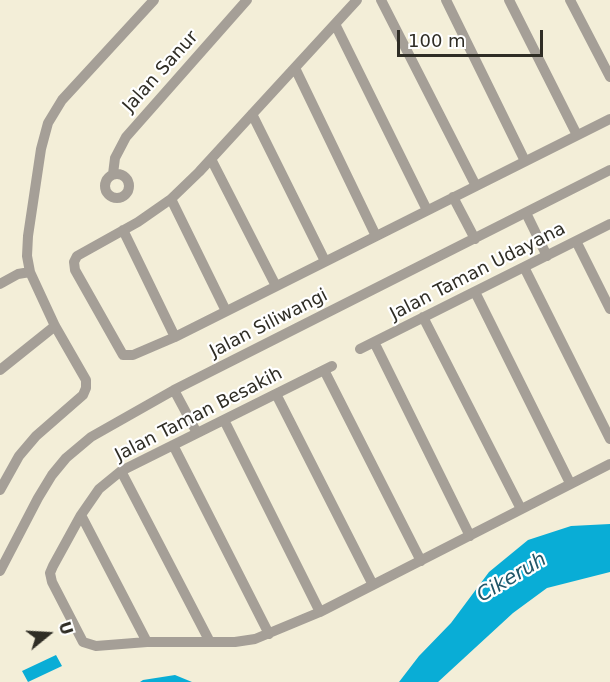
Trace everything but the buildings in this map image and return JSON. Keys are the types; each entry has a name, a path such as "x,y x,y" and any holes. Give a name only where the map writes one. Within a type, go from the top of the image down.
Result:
{"street":[{"path":"0,490 19,456 36,436 83,394 86,388 86,380 55,326 30,272 27,256 40,149 48,123 62,100 154,0"},
{"name":"Jalan Sanur","path":"113,174 115,158 126,137 247,0"},
{"path":"357,0 171,200 152,214 77,256 74,262 75,270 123,355 133,356 175,337 610,119"},
{"path":"381,0 476,186"},
{"path":"446,0 525,161"},
{"path":"509,0 577,135"},
{"path":"570,0 610,77"},
{"path":"335,24 427,210"},
{"path":"295,68 376,236"},
{"path":"252,114 326,261"},
{"path":"211,159 276,286"},
{"name":"Jalan Siliwangi","path":"0,571 38,498 66,458 91,437 174,390 610,170"},
{"path":"453,197 475,239"},
{"path":"171,200 226,311"},
{"path":"526,213 547,256"},
{"name":"Jalan Taman Udayana","path":"360,349 610,224"},
{"path":"123,230 175,337"},
{"path":"576,241 610,309"},
{"path":"524,267 610,439"},
{"path":"0,284 18,274 30,272"},
{"path":"475,292 570,483"},
{"path":"423,318 521,509"},
{"path":"0,370 55,326"},
{"path":"374,342 470,536"},
{"name":"Jalan Taman Besakih","path":"147,642 96,646 83,642 52,582 50,573 81,515 99,489 121,471 328,368 421,561"},
{"path":"174,390 197,433"},
{"path":"276,394 373,585"},
{"path":"224,420 321,612"},
{"path":"173,445 269,634"},
{"path":"81,515 147,642 235,642 255,639 321,612 610,464"},
{"path":"121,471 210,642"}],"water":[{"name":"Cikeruh","path":"610,524 610,572 547,588 513,613 438,682 399,682 419,656 451,623 489,572 528,540 571,526"},
{"path":"56,655 62,666 28,682 22,671"},
{"path":"175,675 192,682 140,682 143,680"}]}
